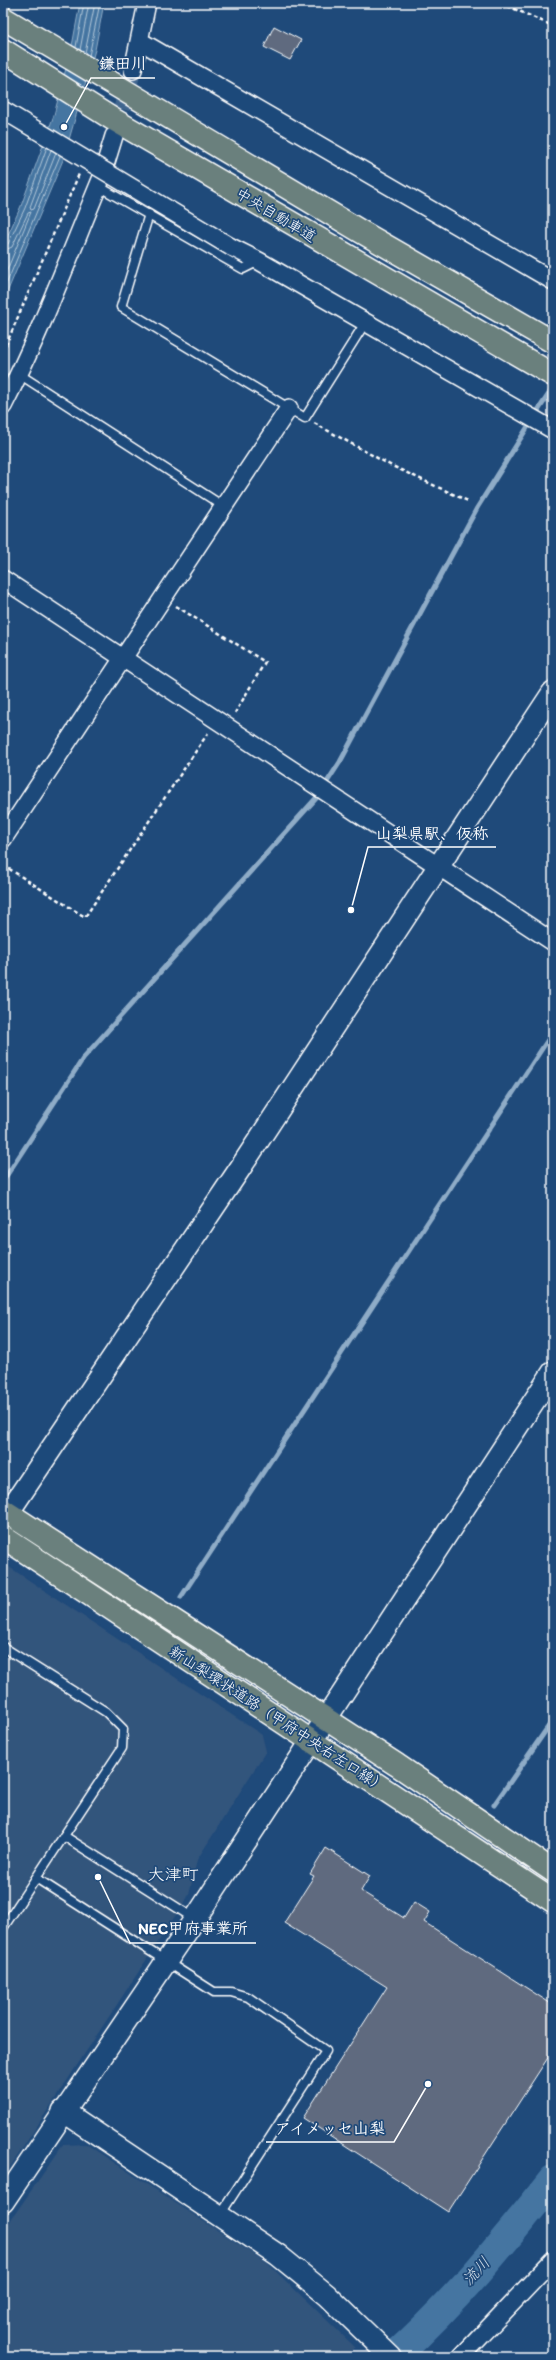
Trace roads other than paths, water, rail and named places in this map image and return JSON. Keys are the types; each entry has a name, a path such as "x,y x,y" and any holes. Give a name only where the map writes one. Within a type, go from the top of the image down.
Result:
{"main road":[{"name":"中央自動車道","path":"3,18 118,88 553,342"},
{"name":"中央自動車道","path":"3,50 35,70 113,127 553,375"},
{"name":"新山梨環状道路（甲府中央右左口線）","path":"5,1512 325,1719 553,1871"},
{"name":"新山梨環状道路（甲府中央右左口線）","path":"3,1537 553,1901"}],"street":[{"path":"133,70 147,3"},
{"path":"140,40 553,281"},
{"path":"3,110 231,247 260,261 553,430"},
{"path":"3,406 19,374 102,175 113,127"},
{"path":"3,839 162,597 289,408"},
{"path":"3,579 553,942"},
{"path":"5,1512 239,1170 553,692"},
{"path":"3,2202 63,2111 195,1919 310,1741 553,1372"},
{"path":"63,2111 278,2255 321,2290 384,2350"},
{"path":"461,2357 553,2260"}],"lane":[{"path":"102,175 148,214 243,268 260,261"},
{"path":"148,214 121,306 305,418 365,322"},
{"path":"19,374 223,506"},
{"path":"3,1647 106,1712 123,1728 122,1748 3,1928"},
{"path":"64,1836 195,1919"},
{"path":"36,1878 214,1992 231,1992 248,1997 326,2051 220,2216"}],"water":[{"path":"80,3 104,3 95,50 63,160 3,302 3,246 21,206 54,115 73,41"}],"waterway":[{"path":"537,412 551,391"},
{"path":"327,782 340,762 477,508 527,428"},
{"path":"3,1181 84,1057 319,795"},
{"path":"181,1597 553,1032"},
{"path":"494,1805 553,1720"},
{"name":"流川","path":"394,2357 437,2316 477,2272 553,2180"}],"tunnel":[{"path":"115,133 133,70"}],"place":[{"name":"鎌田川","path":"64,127"},
{"name":"山梨県駅、仮称","path":"351,910"},
{"name":"NEC甲府事業所","path":"98,1877"},
{"name":"アイメッセ山梨","path":"428,2084"}],"district":[{"name":"大津町","path":"173,1874"}]}
